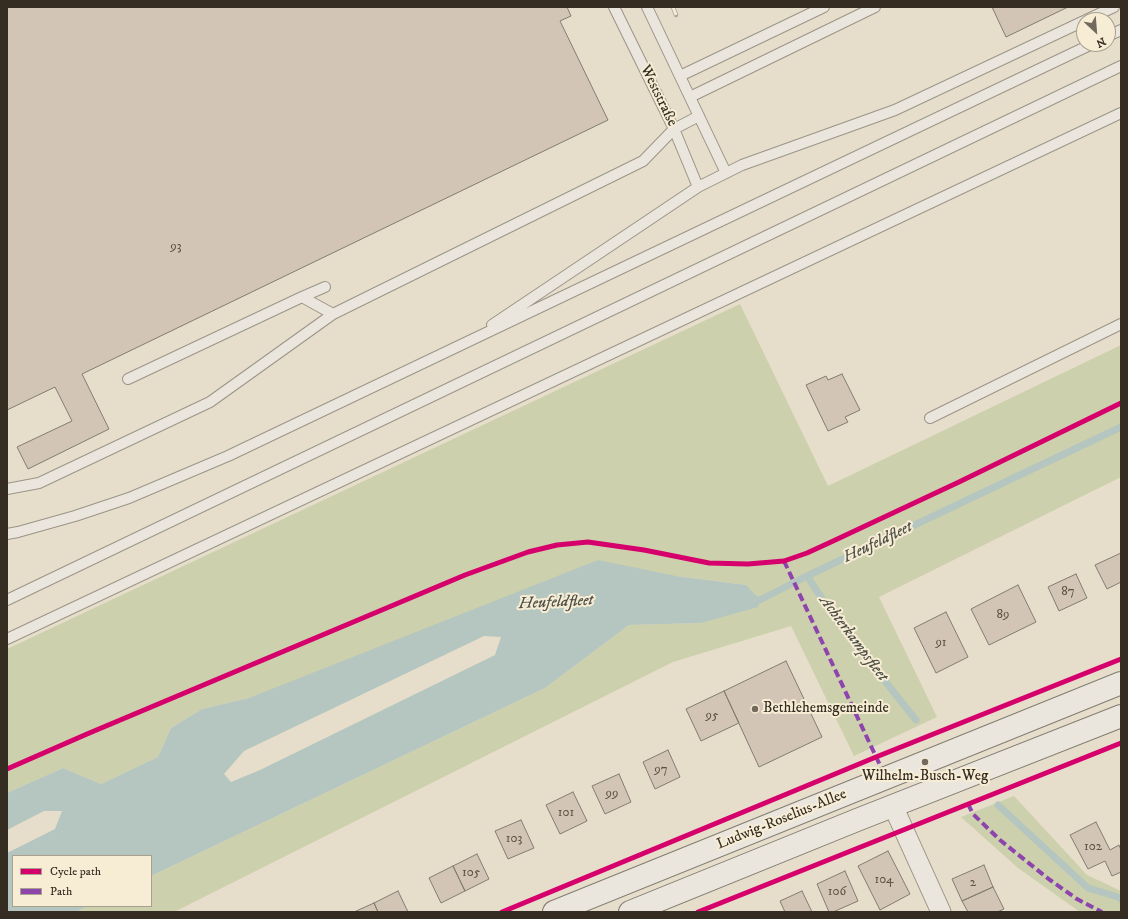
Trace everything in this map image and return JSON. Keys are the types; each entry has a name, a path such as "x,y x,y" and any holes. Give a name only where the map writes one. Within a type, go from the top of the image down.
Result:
{"main road":[{"name":"Ludwig-Roselius-Allee","path":"554,912 1121,683"},
{"name":"Ludwig-Roselius-Allee","path":"630,912 1121,716"}],"street":[{"path":"893,806 941,912"}],"lane":[{"name":"Weststraße","path":"614,7 674,129 698,186"},
{"name":"Weststraße","path":"647,7 726,173"},
{"path":"680,76 824,7"},
{"path":"690,96 875,7"},
{"path":"1104,12 1114,7"},
{"path":"463,344 698,186 742,165 896,110 1076,25"},
{"path":"7,534 75,516 129,498 228,456 1076,52"},
{"path":"7,600 1121,66"},
{"path":"7,639 1121,113"},
{"path":"7,489 39,483 210,402 333,314 643,161 674,129 699,116"},
{"path":"128,379 325,287"},
{"path":"302,297 333,314"},
{"path":"930,418 1121,324"}],"green space":[{"path":"740,304 828,486 1121,345 1121,477 879,597 937,717 854,756 791,626 673,662 174,912 76,912 86,907 152,907 152,876 545,688 629,625 701,623 746,585 676,576 249,698 202,709 171,728 158,757 101,784 63,768 7,793 7,649"},
{"path":"1014,796 1087,875 1121,891 1121,912 1080,912 1018,868 961,817"}],"water":[{"path":"598,560 676,576 746,585 760,600 758,607 701,623 629,625 545,688 152,876 152,855 12,855 12,907 86,907 76,912 7,912 7,853 55,829 62,811 44,811 7,830 7,793 63,768 101,784 158,757 171,728 202,709 249,698","holes":["484,636 501,637 495,655 260,770 231,782 224,774 244,751"]}],"building":[{"path":"7,7 567,7 571,16 560,21 608,120 82,374 109,429 28,469 17,447 72,421 55,387 7,410"},
{"path":"992,7 1068,7 1006,37"},
{"path":"842,374 860,410 845,417 848,422 828,431 806,385 826,376 828,380"},
{"path":"1121,553 1121,582 1107,589 1095,565"},
{"path":"1076,574 1087,598 1059,611 1048,587"},
{"path":"1018,585 1036,622 989,645 971,609"},
{"path":"946,612 968,657 936,673 914,628"},
{"path":"786,661 822,737 759,767 724,691"},
{"path":"724,691 739,723 701,741 686,709"},
{"path":"668,750 680,777 655,789 643,762"},
{"path":"619,774 631,802 605,814 592,786"},
{"path":"573,792 587,821 560,834 546,805"},
{"path":"521,820 534,848 508,859 495,831"},
{"path":"1096,822 1110,850 1119,845 1121,850 1121,872 1112,876 1105,861 1088,869 1070,835"},
{"path":"888,851 910,894 880,910 858,866"},
{"path":"477,854 489,879 465,891 453,866"},
{"path":"984,865 993,887 962,901 952,879"},
{"path":"453,866 465,891 441,903 429,878"},
{"path":"845,871 858,901 833,912 829,912 817,884"},
{"path":"993,887 1004,909 997,912 968,912 962,901"},
{"path":"398,891 408,912 378,912 374,903"},
{"path":"802,891 812,912 785,912 780,901"},
{"path":"374,903 378,912 354,912"}],"waterway":[{"name":"Heufeldfleet","path":"752,600 760,600 807,576 1121,427"},
{"name":"Achterkampsfleet","path":"807,576 837,621 916,720"},
{"name":"Achterkampsfleet","path":"998,805 1088,888 1121,899"}],"railway":[{"path":"673,7 676,15"}],"marked path":[{"path":"784,561 886,778"},
{"path":"968,804 973,814 1000,840 1050,880 1077,899 1102,912"}],"cycle path":[{"path":"7,769 465,575 528,552 557,545 588,542 644,550 709,563 748,564 784,561 807,553 959,482 1121,403"},
{"path":"502,912 876,757 1121,659"},
{"path":"698,912 1121,743"}],"place":[{"name":"Bethlehemsgemeinde","path":"755,709"},
{"name":"Wilhelm-Busch-Weg","path":"925,762"}]}
